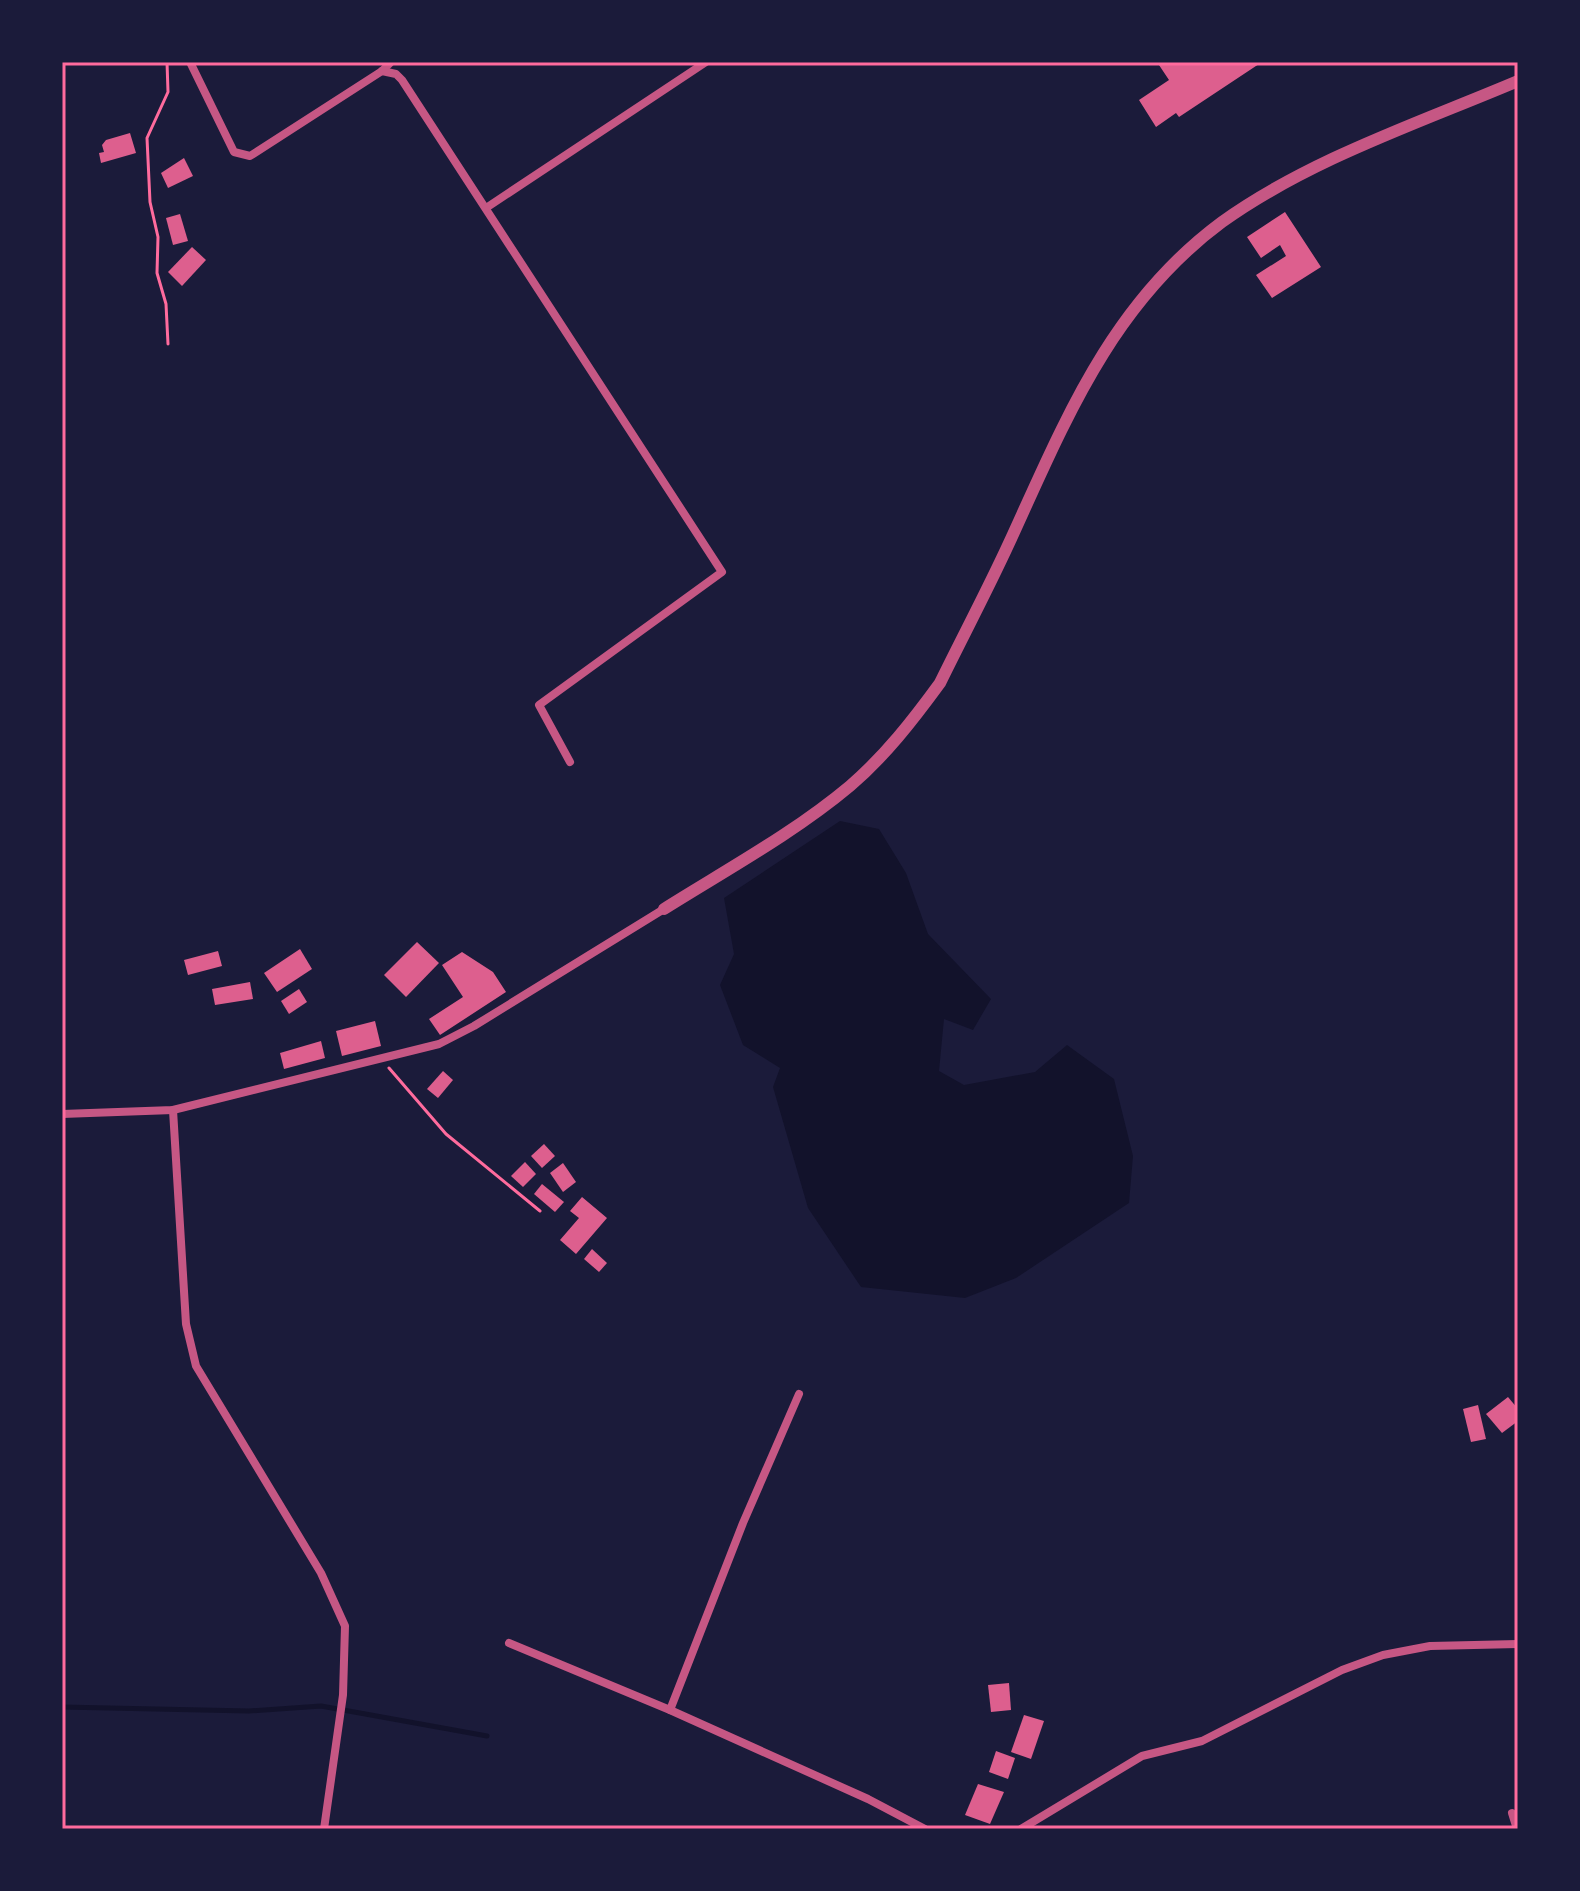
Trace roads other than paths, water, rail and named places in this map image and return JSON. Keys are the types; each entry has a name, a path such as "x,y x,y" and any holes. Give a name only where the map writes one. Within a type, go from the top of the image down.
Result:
{"street":[{"path":"190,62 234,152 250,156 382,71 391,62"},
{"path":"486,208 706,62"},
{"path":"382,71 396,74 402,80 722,572 539,705 570,762"},
{"path":"62,1114 173,1110 383,1058 457,1036 777,838 851,785 913,720 940,683 1065,420 1107,344 1138,301 1221,223 1261,197 1344,155 1518,81"},
{"path":"173,1110 186,1324 196,1366 321,1573 345,1626 343,1695 324,1829"},
{"path":"670,1710 743,1523 799,1394"},
{"path":"509,1643 670,1710 868,1799 925,1829"},
{"path":"1021,1829 1142,1756 1202,1741 1342,1670 1383,1655 1430,1646 1518,1644"},
{"path":"1512,1813 1517,1829"}],"waterway":[{"path":"62,1707 249,1711 321,1706 487,1736"}]}
